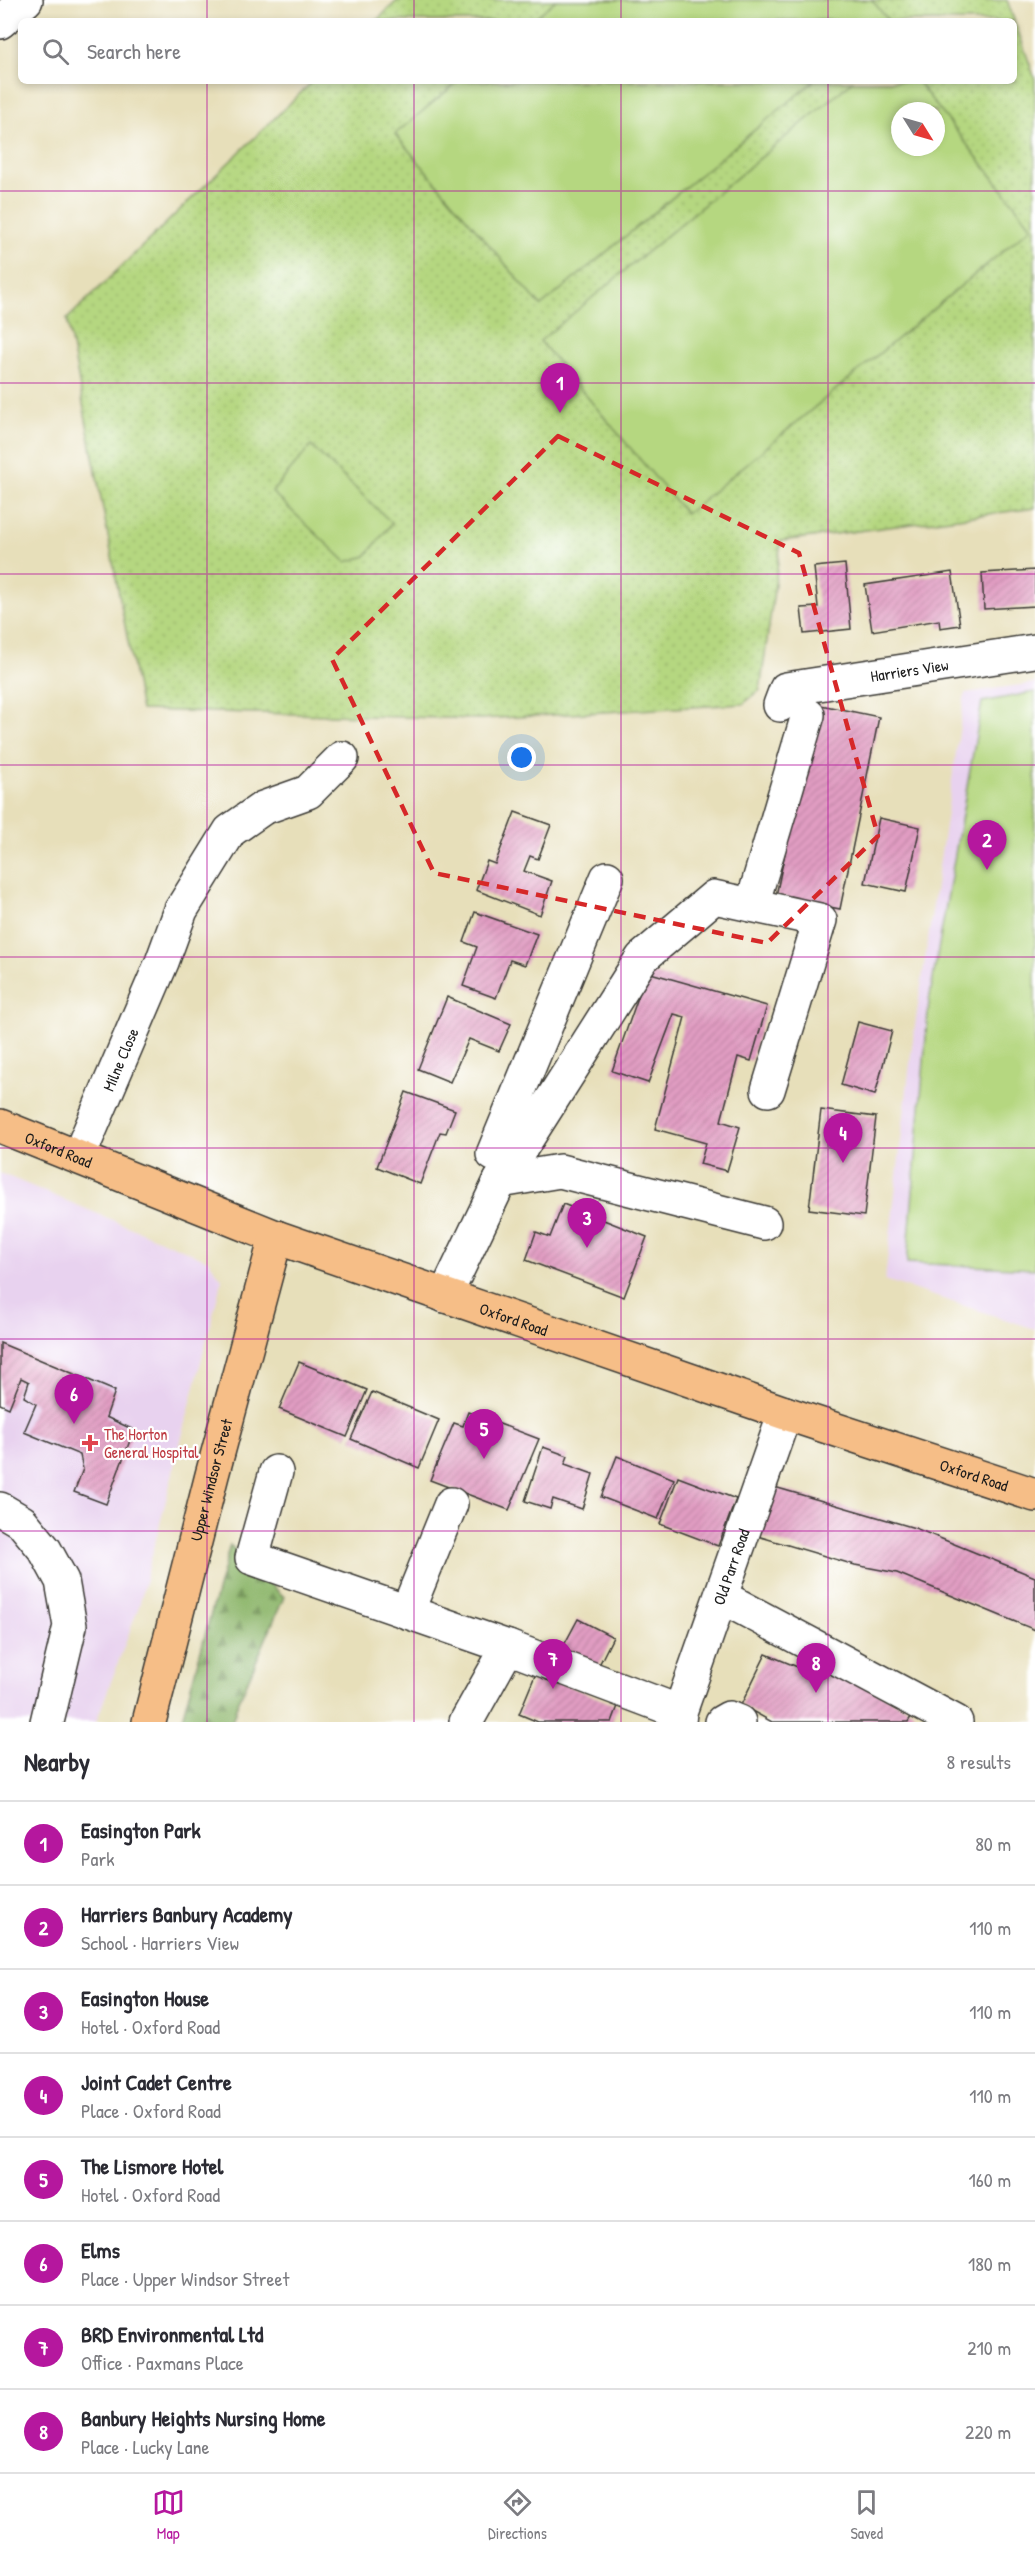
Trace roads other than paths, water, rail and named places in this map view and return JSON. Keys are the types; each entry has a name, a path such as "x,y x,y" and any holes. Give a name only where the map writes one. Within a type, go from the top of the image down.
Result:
{"main road":[{"name":"Oxford Road","path":"0,1126 276,1237 785,1413 1035,1495"},
{"name":"Upper Windsor Street","path":"149,1722 276,1237"}],"street":[{"path":"0,22 26,0"},
{"name":"Harriers View","path":"752,905 791,703 1035,651"},
{"name":"Milne Close","path":"79,1156 162,963 181,910 230,831 263,808 308,792 342,758"},
{"path":"506,1172 493,1154 607,878"},
{"path":"445,1296 506,1172 642,958 714,897 820,920 768,1090"},
{"path":"506,1172 560,1171 764,1223"},
{"name":"Old Parr Road","path":"673,1717 722,1597 785,1413"},
{"path":"276,1472 252,1558 503,1646 673,1717"},
{"path":"407,1612 451,1504"},
{"path":"0,1509 22,1522 45,1550 62,1581 70,1626 47,1722"},
{"path":"722,1597 956,1722"},
{"path":"467,1721 503,1646"},
{"path":"722,1722 729,1718 739,1722"}],"place":[{"name":"Easington Park","path":"560,413"},
{"name":"Harriers Banbury Academy","path":"987,870"},
{"name":"Joint Cadet Centre","path":"843,1163"},
{"name":"Easington House","path":"587,1248"},
{"name":"Elms","path":"74,1424"},
{"name":"The Horton General Hospital","path":"90,1443"},
{"name":"The Lismore Hotel","path":"484,1459"},
{"name":"BRD Environmental Ltd","path":"553,1689"},
{"name":"Banbury Heights Nursing Home","path":"816,1693"}]}
